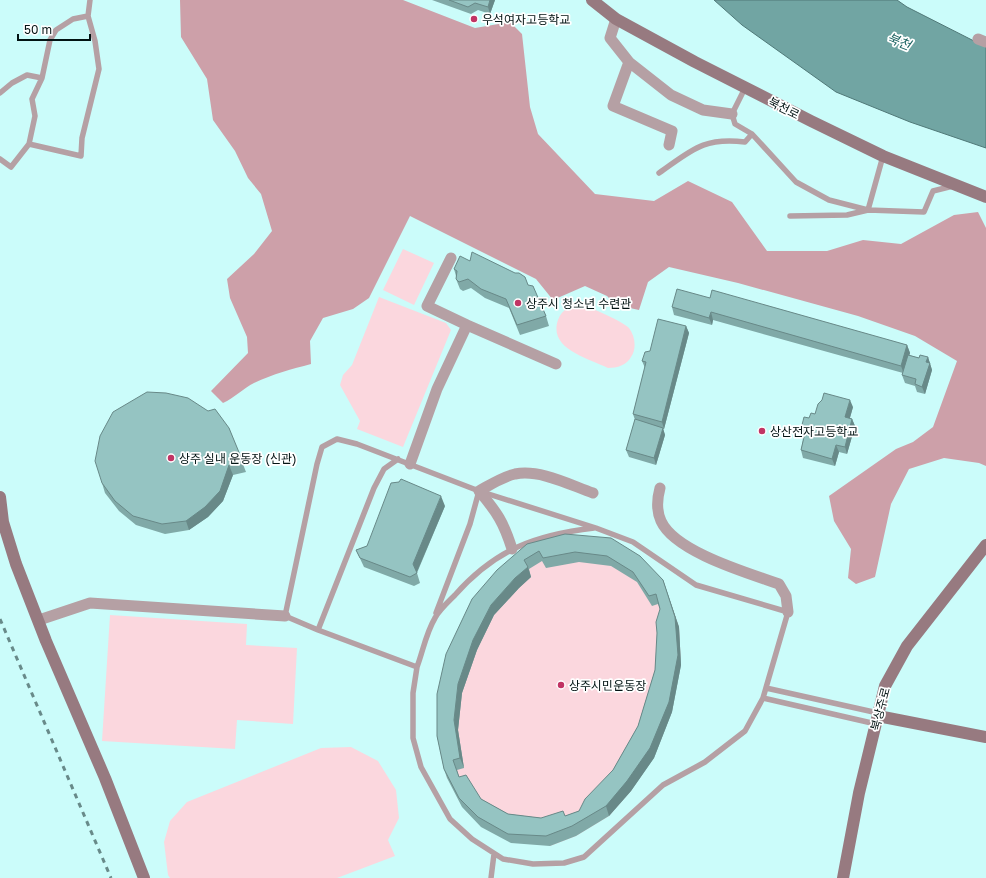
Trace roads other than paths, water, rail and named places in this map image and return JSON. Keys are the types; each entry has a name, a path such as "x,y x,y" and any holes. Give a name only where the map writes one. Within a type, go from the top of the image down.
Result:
{"street":[{"name":"북천로","path":"592,0 616,19 745,88 883,156 986,197"},
{"path":"616,19 610,38 629,62 671,95 703,110 732,114"},
{"path":"629,62 613,106 672,131 669,145"},
{"path":"451,258 427,306 556,364"},
{"path":"410,464 437,389 467,325"},
{"path":"512,549 504,526 493,507 479,491 503,478 525,473 543,476 593,493"},
{"path":"660,488 656,501 661,521 679,542 724,564 779,584 786,596 788,612"},
{"path":"0,497 3,522 16,564 105,778 144,878"},
{"name":"북상주로","path":"843,878 859,793 885,686 907,646 986,545"},
{"path":"39,620 95,603 285,616"},
{"path":"877,718 986,737"}],"lane":[{"path":"29,144 81,156 82,138 99,69 95,40 88,16 90,0"},
{"path":"0,159 11,167 29,144 35,116 32,99 42,78 50,40 56,30 73,19 88,16"},
{"path":"0,93 12,83 27,75 42,78"},
{"path":"745,88 732,114 735,124 752,134 796,182 829,200 868,210 924,212 933,191 956,185"},
{"path":"658,173 705,143 724,139 745,142 752,134"},
{"path":"868,210 883,156"},
{"path":"790,216 847,215 868,210"},
{"path":"417,667 285,616 317,464 322,447 337,439 358,444 479,491 596,528 632,542 696,585 788,612 763,698 745,731 705,762 662,785 584,857 564,863 533,864 503,859 472,839 450,819 421,768 413,738 414,693 417,667 470,524 479,491"},
{"path":"318,630 374,488 384,469 398,459"},
{"path":"435,617 460,589 486,564 512,549 560,532 596,528"},
{"path":"766,688 877,718"},
{"path":"763,698 877,718"},
{"path":"491,878 494,854"}],"water":[{"name":"북천","path":"714,0 897,0 907,7 974,41 986,45 986,148 910,122 836,92 742,25"}],"railway":[{"path":"0,619 111,878"}],"place":[{"name":"우석여자고등학교","path":"474,19"},
{"name":"상주시 청소년 수련관","path":"518,303"},
{"name":"상산전자고등학교","path":"762,431"},
{"name":"상주 실내 운동장 (신관)","path":"171,458"},
{"name":"상주시민운동장","path":"561,685"}]}
